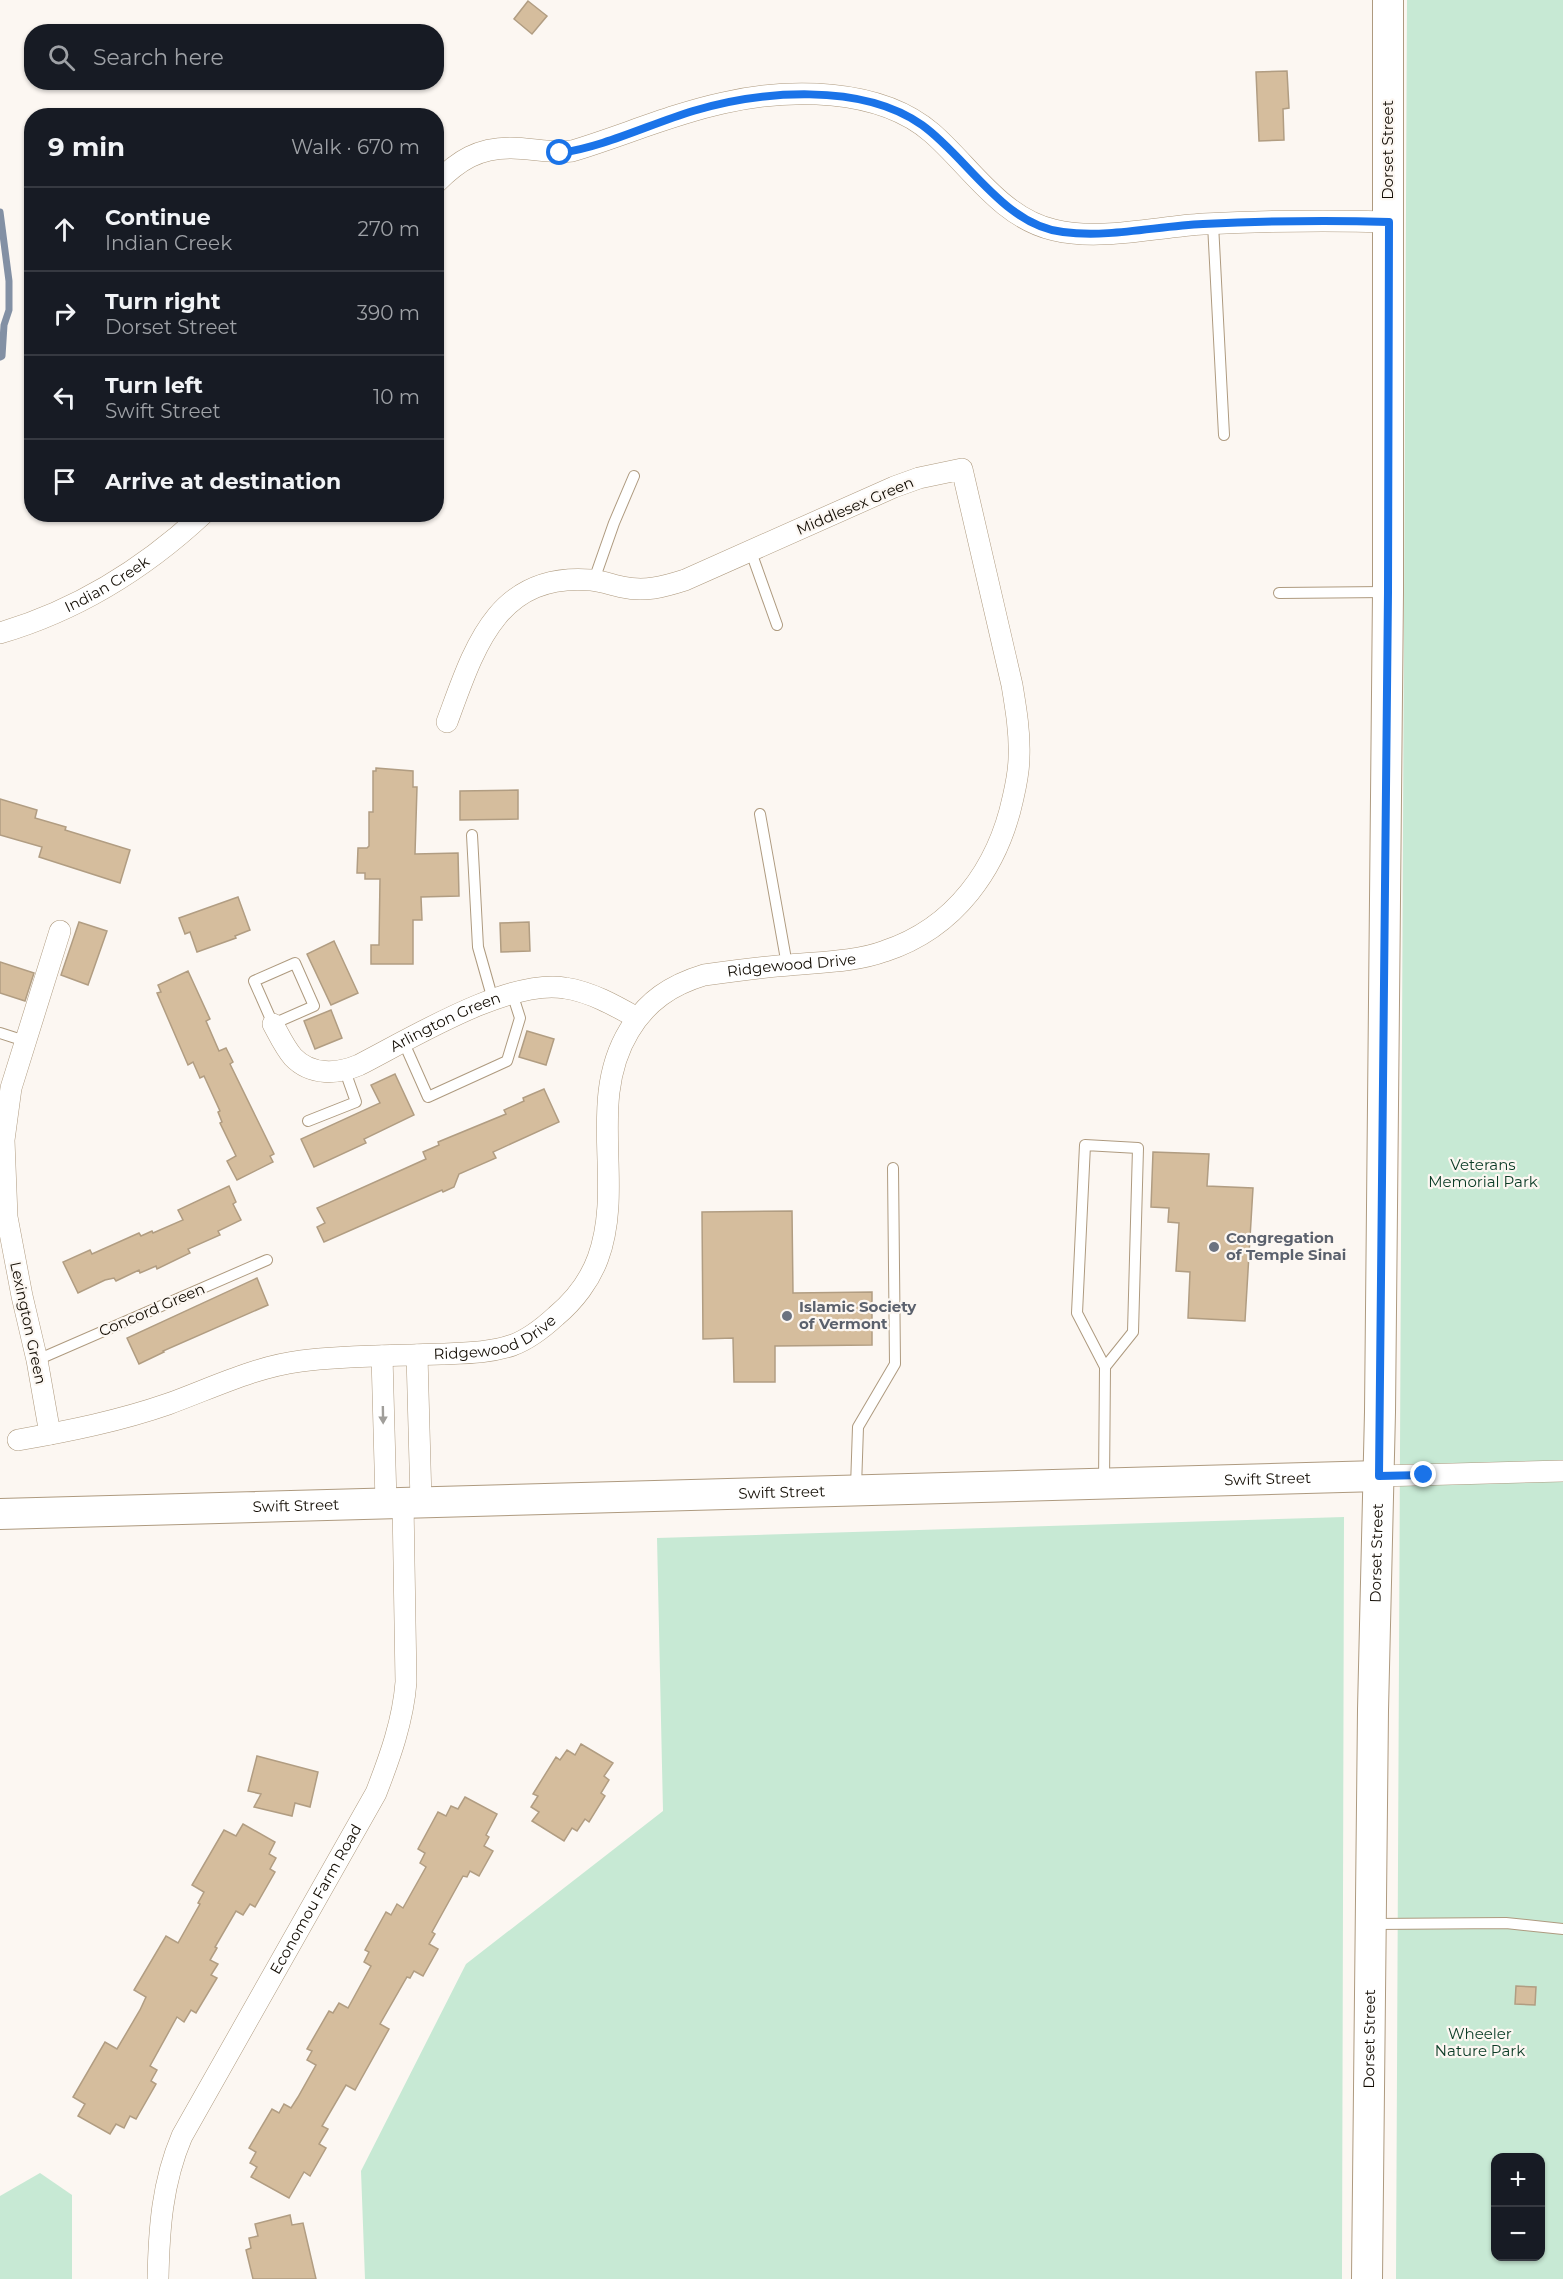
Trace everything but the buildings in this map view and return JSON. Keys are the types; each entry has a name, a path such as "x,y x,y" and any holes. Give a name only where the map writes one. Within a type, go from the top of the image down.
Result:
{"street":[{"name":"Dorset Street","path":"1367,2279 1373,1710 1379,1476 1388,592 1388,0"},
{"path":"444,175 453,166 477,153 511,148 560,153 572,151 724,103 778,96 819,94 875,104 921,124 996,198 1023,216 1051,230 1064,233 1108,233 1213,224 1389,222"},
{"name":"Middlesex Green","path":"447,722 480,638 504,609 517,598 546,582 563,579 594,580 639,590 654,589 685,580 751,552 894,487 919,478 962,470"},
{"name":"Ridgewood Drive","path":"18,1440 137,1414 242,1375 301,1361 472,1353 512,1345 529,1338 574,1298 589,1277 598,1258 604,1235 607,1206 609,1086 622,1043 637,1018 666,990 685,981 704,975 863,957 885,952 921,936 959,906 989,865 1001,839 1009,815 1019,760 1017,714 962,470"},
{"name":"Indian Creek","path":"0,633 62,610 115,583 156,554 194,522"},
{"name":"Lexington Green","path":"50,1434 7,1217 4,1140 11,1088 60,931"},
{"name":"Arlington Green","path":"273,1024 291,1056 302,1065 316,1070 345,1071 502,996 547,987 563,987 603,1000 637,1018"},
{"name":"Ridgewood Drive","path":"403,1502 417,1355"},
{"path":"382,1356 403,1502"},
{"name":"Swift Street","path":"0,1514 1563,1471"},
{"name":"Economou Farm Road","path":"158,2279 163,2196 173,2156 182,2136 376,1793 390,1757 404,1707 406,1682 403,1502"}],"lane":[{"path":"1213,224 1224,435"},
{"path":"594,580 634,476"},
{"path":"751,552 777,625"},
{"path":"1279,593 1388,592"},
{"path":"760,814 788,965"},
{"path":"404,1042 428,1097 507,1061 520,1018 502,996 478,947 472,835"},
{"path":"295,963 314,1006 273,1024 254,981 295,963"},
{"path":"0,1033 25,1041"},
{"path":"308,1121 356,1102 345,1071"},
{"path":"1104,1484 1105,1367 1077,1313 1085,1145 1138,1148 1133,1332 1105,1367"},
{"path":"855,1491 858,1427 895,1364 893,1168"},
{"name":"Concord Green","path":"37,1360 267,1260"},
{"path":"1371,1924 1506,1923 1563,1929"}],"green space":[{"name":"Veterans Memorial Park","path":"1407,0 1563,0 1563,2279 1396,2279"},
{"path":"1344,1517 1342,2279 365,2279 361,2171 466,1964 663,1811 657,1538"},
{"path":"40,2173 72,2195 72,2279 0,2279 0,2196"}],"waterway":[{"path":"0,212 9,281 9,310 4,325 2,356 0,357"}],"place":[{"name":"Congregation of Temple Sinai","path":"1214,1247"},
{"name":"Islamic Society of Vermont","path":"787,1316"}],"route":[{"path":"560,153 584,148 693,111 724,103 778,96 819,94 875,104 892,109 921,124 996,198 1039,225 1064,233 1108,233 1203,224 1389,222 1388,592 1379,1476 1424,1475"}],"park label":[{"name":"Wheeler Nature Park","path":"1480,2042"}]}
